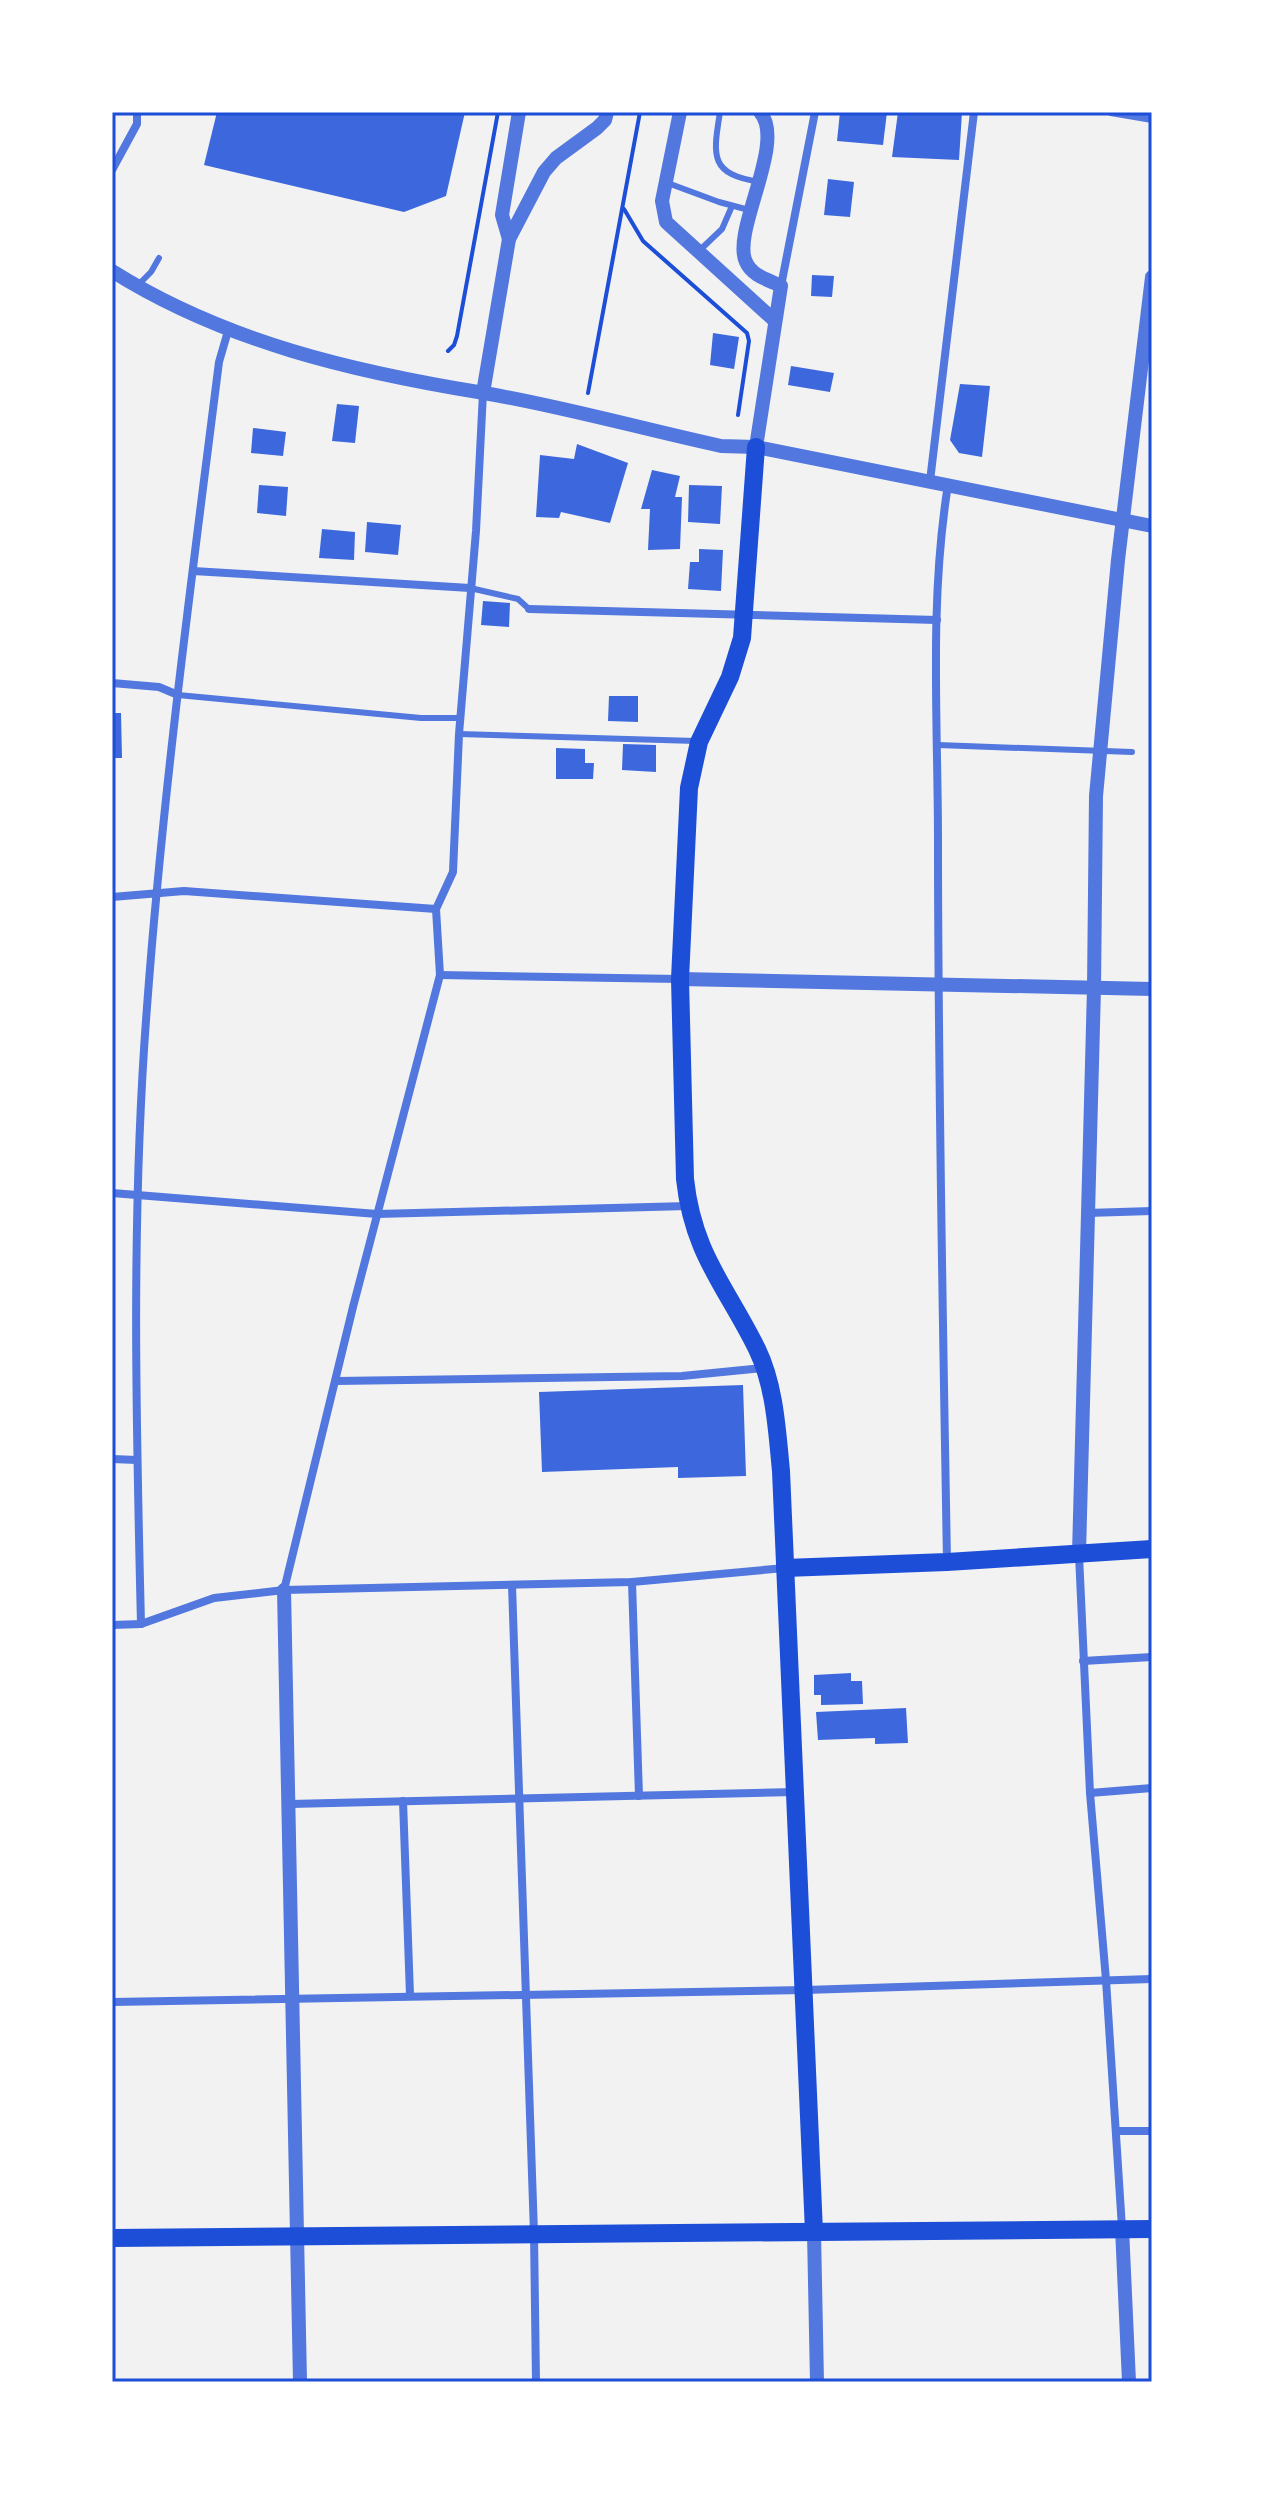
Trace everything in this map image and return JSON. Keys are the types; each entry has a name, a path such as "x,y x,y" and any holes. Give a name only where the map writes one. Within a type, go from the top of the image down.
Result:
{"main road":[{"path":"756,447 742,638 730,677 699,742 689,788 680,979 688,1206 696,1237 712,1271 758,1350 776,1415 814,2232"},
{"path":"785,1568 1152,1549"},
{"path":"112,2238 1152,2229"}],"street":[{"path":"112,170 137,124 137,112"},
{"path":"509,239 502,215 519,112"},
{"path":"300,2382 284,1590 440,975 436,909 453,872 459,734 476,531 483,393 509,239 544,172 556,158 597,128 605,120 607,112"},
{"path":"680,112 665,182 662,208 666,222 774,320"},
{"path":"760,112 766,119 768,131 760,182 744,243 746,262 758,275 781,286"},
{"path":"756,447 774,320 815,112"},
{"path":"930,481 974,112"},
{"path":"1111,112 1152,119"},
{"path":"112,271 136,287 228,331 331,363 721,446 756,447 1152,526"},
{"path":"1129,2382 1117,2131 1090,1793 1079,1554 1099,749 1123,520 1148,351 1152,277"},
{"path":"141,1624 137,1460 138,1194 147,1008 178,695 219,362 228,331"},
{"path":"947,1562 938,986 937,620 942,522 948,485"},
{"path":"193,571 470,588"},
{"path":"529,609 937,620"},
{"path":"112,683 159,687 178,695"},
{"path":"112,897 184,891 436,909"},
{"path":"440,975 1152,989"},
{"path":"112,1193 377,1214 688,1206"},
{"path":"1086,1213 1152,1211"},
{"path":"336,1381 682,1376 763,1368"},
{"path":"112,1459 137,1460"},
{"path":"112,1625 141,1624 214,1598 284,1590 632,1582 785,1568"},
{"path":"632,1582 639,1796"},
{"path":"512,1585 534,2233 536,2382"},
{"path":"1083,1661 1152,1657"},
{"path":"1090,1793 1152,1788"},
{"path":"290,1804 795,1792"},
{"path":"403,1801 410,1995"},
{"path":"112,2002 805,1990 1152,1979"},
{"path":"1117,2131 1152,2131"},
{"path":"814,2232 817,2382"}],"lane":[{"path":"720,112 714,151 719,165 734,177 760,182"},
{"path":"665,182 752,211"},
{"path":"697,253 722,229 732,206"},
{"path":"136,287 151,272 159,258"},
{"path":"470,588 518,599 529,609"},
{"path":"178,695 421,718 461,718"},
{"path":"459,734 684,739 699,742"},
{"path":"938,745 1132,752"}],"path":[{"path":"448,351 457,336 498,112"},
{"path":"588,393 640,112"},
{"path":"622,207 643,241 747,333 749,341 738,415"}],"building":[{"path":"217,112 465,112 446,196 404,212 204,165"},
{"path":"840,112 887,112 883,145 837,141"},
{"path":"898,112 962,112 959,160 892,157"},
{"path":"828,179 854,182 850,217 824,215"},
{"path":"812,275 834,276 832,297 811,296"},
{"path":"713,333 739,337 734,369 710,365"},
{"path":"791,366 834,373 830,392 788,385"},
{"path":"960,384 990,386 982,457 959,453 950,440"},
{"path":"337,404 359,406 355,443 332,441"},
{"path":"253,428 286,432 283,456 251,453"},
{"path":"577,444 628,463 610,523 561,512 559,518 536,517 540,455 574,459"},
{"path":"652,470 680,476 675,497 682,497 680,549 648,550 650,509 641,509"},
{"path":"259,485 288,487 286,516 257,513"},
{"path":"689,485 722,486 720,524 688,522"},
{"path":"367,522 401,525 398,555 365,552"},
{"path":"322,529 355,532 354,560 319,558"},
{"path":"699,549 723,550 721,591 688,589 690,562 699,562"},
{"path":"483,601 510,603 509,627 481,625"},
{"path":"609,696 638,696 638,722 608,721"},
{"path":"112,713 121,713 122,758 112,758"},
{"path":"623,744 656,745 656,772 622,770"},
{"path":"556,748 585,749 585,763 594,763 593,779 556,779"},
{"path":"743,1385 746,1476 678,1478 678,1467 542,1472 539,1392"},
{"path":"851,1673 851,1681 862,1681 863,1704 821,1705 821,1695 814,1695 814,1675"},
{"path":"906,1708 908,1743 875,1744 875,1738 818,1740 816,1712"}]}
